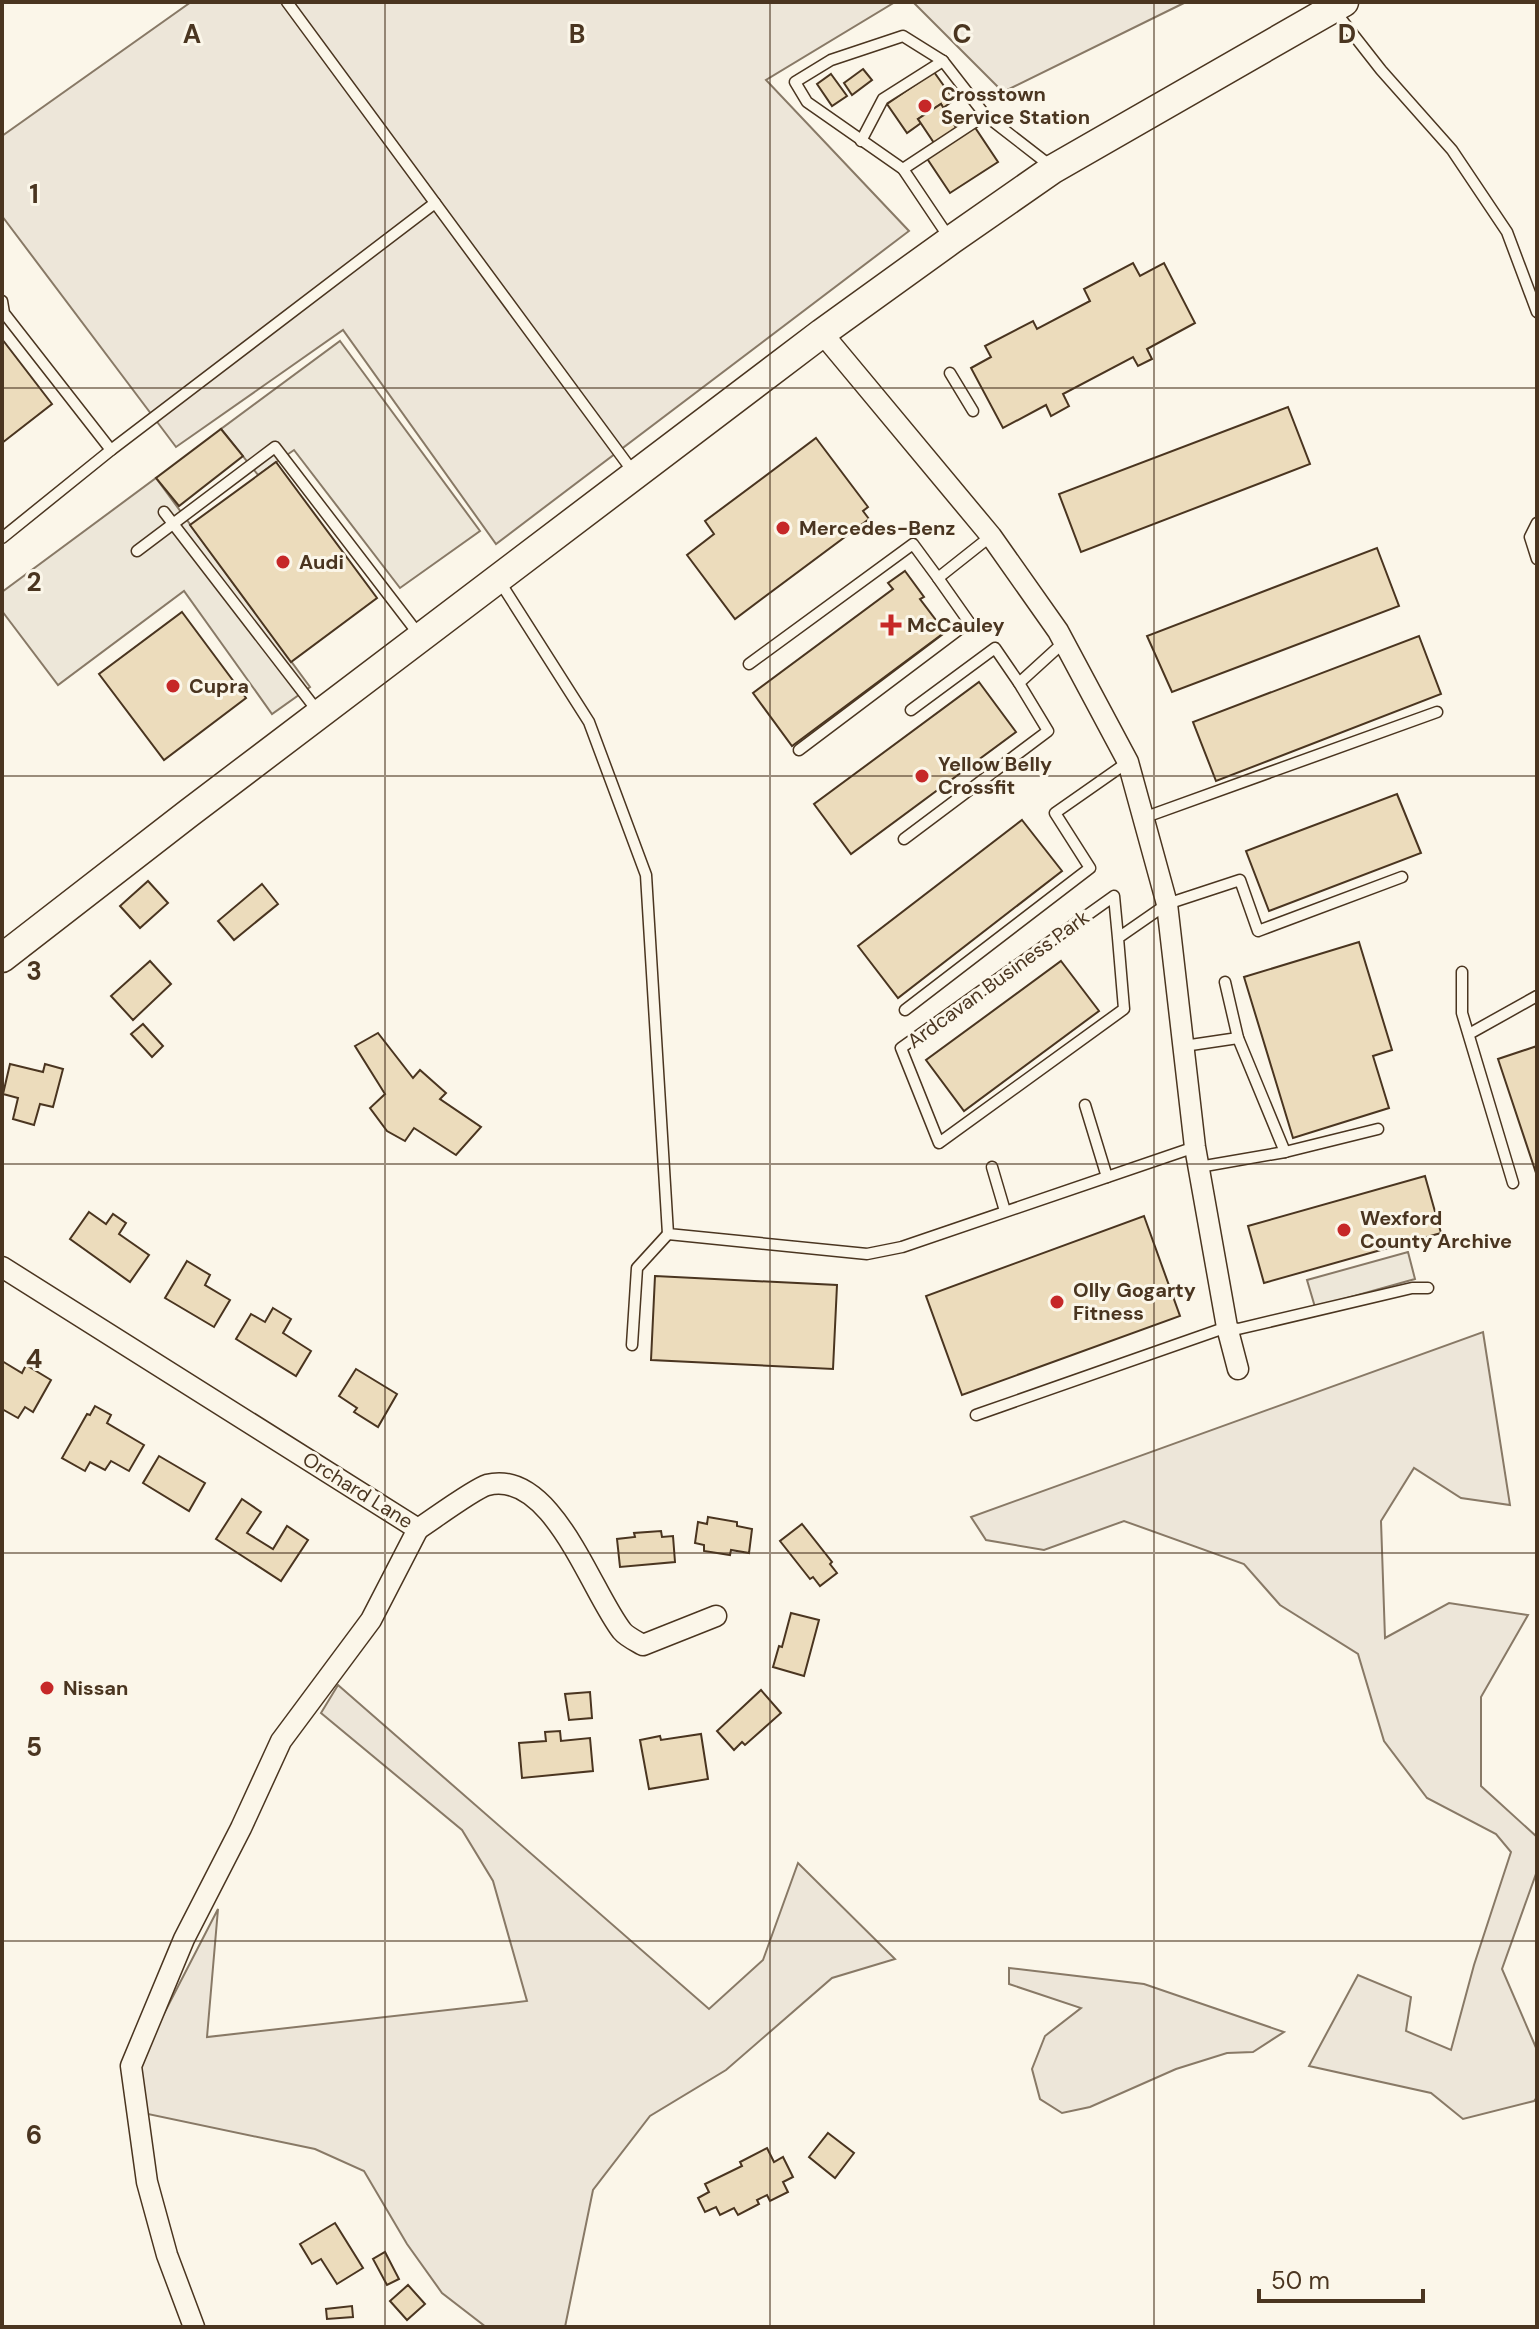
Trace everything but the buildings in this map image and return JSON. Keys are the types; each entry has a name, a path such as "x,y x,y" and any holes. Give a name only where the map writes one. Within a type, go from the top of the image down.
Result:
{"main road":[{"path":"2,958 822,333 951,240 1053,169 1338,5"}],"street":[{"path":"822,333 991,536 1064,642 1128,762 1167,904 1197,1157 1227,1327 1238,1369"},
{"name":"Orchard Lane","path":"2,1267 418,1529 487,1485 514,1486 537,1497 579,1556 624,1634 643,1645 716,1616"},
{"path":"194,2327 167,2255 147,2182 131,2066 184,1939 281,1741 371,1620 418,1529"}],"lane":[{"path":"287,2 635,475"},
{"path":"1338,5 1381,70 1452,150 1507,232 1537,312"},
{"path":"951,240 903,169 807,102 795,82 831,60 903,36 943,61 985,115 1053,169"},
{"path":"861,141 883,99 943,61"},
{"path":"903,169 985,115"},
{"path":"2,538 111,450 435,203"},
{"path":"2,301 4,313 111,450"},
{"path":"950,373 973,411"},
{"path":"137,551 275,447 422,637"},
{"path":"164,512 320,714"},
{"path":"1537,523 1530,537 1537,559"},
{"path":"938,578 991,536"},
{"path":"749,664 913,544 969,622 799,750"},
{"path":"499,579 589,722 646,875 668,1234 637,1268 632,1345"},
{"path":"1019,683 1064,642"},
{"path":"904,839 1048,731 995,648 911,710"},
{"path":"1143,818 1437,712"},
{"path":"905,1010 1090,868 1055,813 1128,762"},
{"name":"Ardcavan Business Park","path":"1118,938 1167,904 1240,880 1258,931 1402,877"},
{"name":"Ardcavan Business Park","path":"1114,896 1118,938 1124,1009 939,1143 901,1048 1114,896"},
{"path":"1462,972 1462,1013 1513,1183"},
{"path":"1225,982 1238,1038 1285,1152"},
{"path":"1469,1034 1537,996"},
{"path":"1184,1046 1238,1038"},
{"path":"1085,1105 1107,1177"},
{"path":"668,1234 867,1254 902,1247 1107,1177 1197,1157 1285,1152 1378,1129"},
{"path":"992,1167 1005,1211"},
{"path":"976,1415 1227,1327 1238,1329 1370,1295 1428,1288"}],"shaded area":[{"path":"191,2 895,2 766,80 909,231 496,544 343,330 176,447 2,216 2,136"},
{"path":"913,2 1186,2 1003,92"},
{"path":"340,341 480,531 400,588 294,450 258,475 221,429"},
{"path":"156,478 310,687 272,714 184,591 58,685 2,611 2,592"},
{"path":"1408,1252 1415,1279 1315,1307 1307,1280"},
{"path":"1483,1332 1510,1505 1461,1498 1414,1468 1381,1521 1385,1638 1449,1603 1528,1615 1481,1697 1481,1786 1537,1837 1537,1871 1502,1969 1537,2050 1537,2097 1534,2101 1463,2119 1431,2093 1309,2066 1358,1975 1411,1997 1406,2031 1451,2050 1474,1965 1511,1852 1496,1834 1427,1798 1384,1741 1358,1654 1280,1605 1244,1564 1124,1521 1044,1550 986,1540 971,1517"},
{"path":"338,1685 709,2009 763,1960 798,1863 895,1959 832,1978 726,2070 650,2116 593,2190 565,2327 486,2327 442,2293 407,2244 364,2171 315,2149 143,2113 139,2062 218,1909 207,2037 527,2001 493,1881 462,1830 321,1713"},
{"path":"1009,1968 1144,1984 1284,2032 1253,2052 1227,2053 1176,2069 1090,2107 1062,2113 1040,2099 1032,2069 1045,2036 1081,2008 1009,1984"}],"place":[{"name":"Crosstown Service Station","path":"925,106"},
{"name":"Mercedes-Benz","path":"783,528"},
{"name":"Audi","path":"283,562"},
{"name":"McCauley","path":"891,625"},
{"name":"Cupra","path":"173,686"},
{"name":"Yellow Belly Crossfit","path":"922,776"},
{"name":"Wexford County Archive","path":"1344,1230"},
{"name":"Olly Gogarty Fitness","path":"1057,1302"},
{"name":"Nissan","path":"47,1688"}]}
